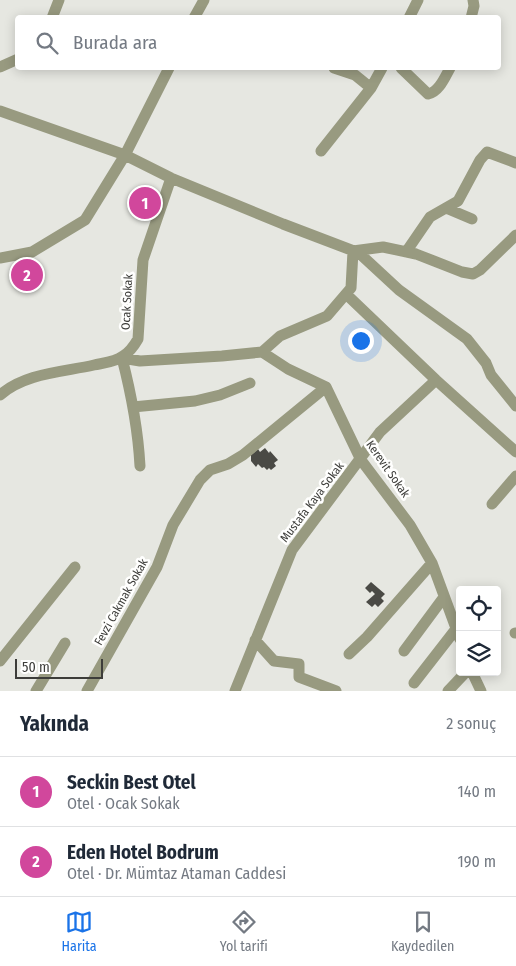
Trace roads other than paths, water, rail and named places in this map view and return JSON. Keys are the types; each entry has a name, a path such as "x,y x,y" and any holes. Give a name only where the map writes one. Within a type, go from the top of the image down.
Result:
{"street":[{"path":"53,15 59,0"},
{"path":"196,15 204,0"},
{"path":"410,15 418,0"},
{"path":"472,15 473,0"},
{"path":"0,67 15,60"},
{"path":"0,258 32,252 85,220 125,155 168,70"},
{"path":"340,70 355,75 371,88"},
{"path":"321,151 371,88 381,70"},
{"path":"403,70 428,94 438,88 449,70"},
{"path":"0,112 125,155 171,178 359,253 399,290 467,339 486,363 491,375 516,406"},
{"path":"406,252 430,217 458,201 480,160 487,152 516,163"},
{"name":"Ocak Sokak","path":"122,358 132,349 138,339 143,260 171,178"},
{"path":"446,208 472,218"},
{"path":"354,251 383,247 416,254 462,272 473,274 480,270 516,235"},
{"path":"0,395 8,388 26,380 122,358 140,361 262,352 280,336 328,316 351,288 354,251"},
{"path":"346,294 436,380 516,452"},
{"path":"262,352 288,369 326,387"},
{"path":"122,358 133,407 139,443 140,466"},
{"name":"Mustafa Kaya Sokak","path":"235,691 292,550 361,460 380,432 436,380"},
{"path":"133,407 195,401 220,395 250,383"},
{"name":"Kerevit Sokak","path":"326,387 361,460 410,525 432,563 457,631"},
{"name":"Fevzi Cakmak Sokak","path":"87,691 157,567 173,525 200,480 210,470 228,464 243,455 326,387"},
{"path":"492,504 516,476"},
{"path":"349,654 367,637 432,563"},
{"path":"0,661 74,567"},
{"path":"404,651 444,597"},
{"name":"Kerevit Sokak","path":"414,683 456,636"},
{"path":"255,640 274,660 299,664 299,677 336,691"},
{"path":"36,691 65,643"},
{"path":"448,691 462,676"},
{"path":"474,676 481,691"}],"place":[{"name":"Seckin Best Otel","path":"145,203"},
{"name":"Eden Hotel Bodrum","path":"27,275"}]}
